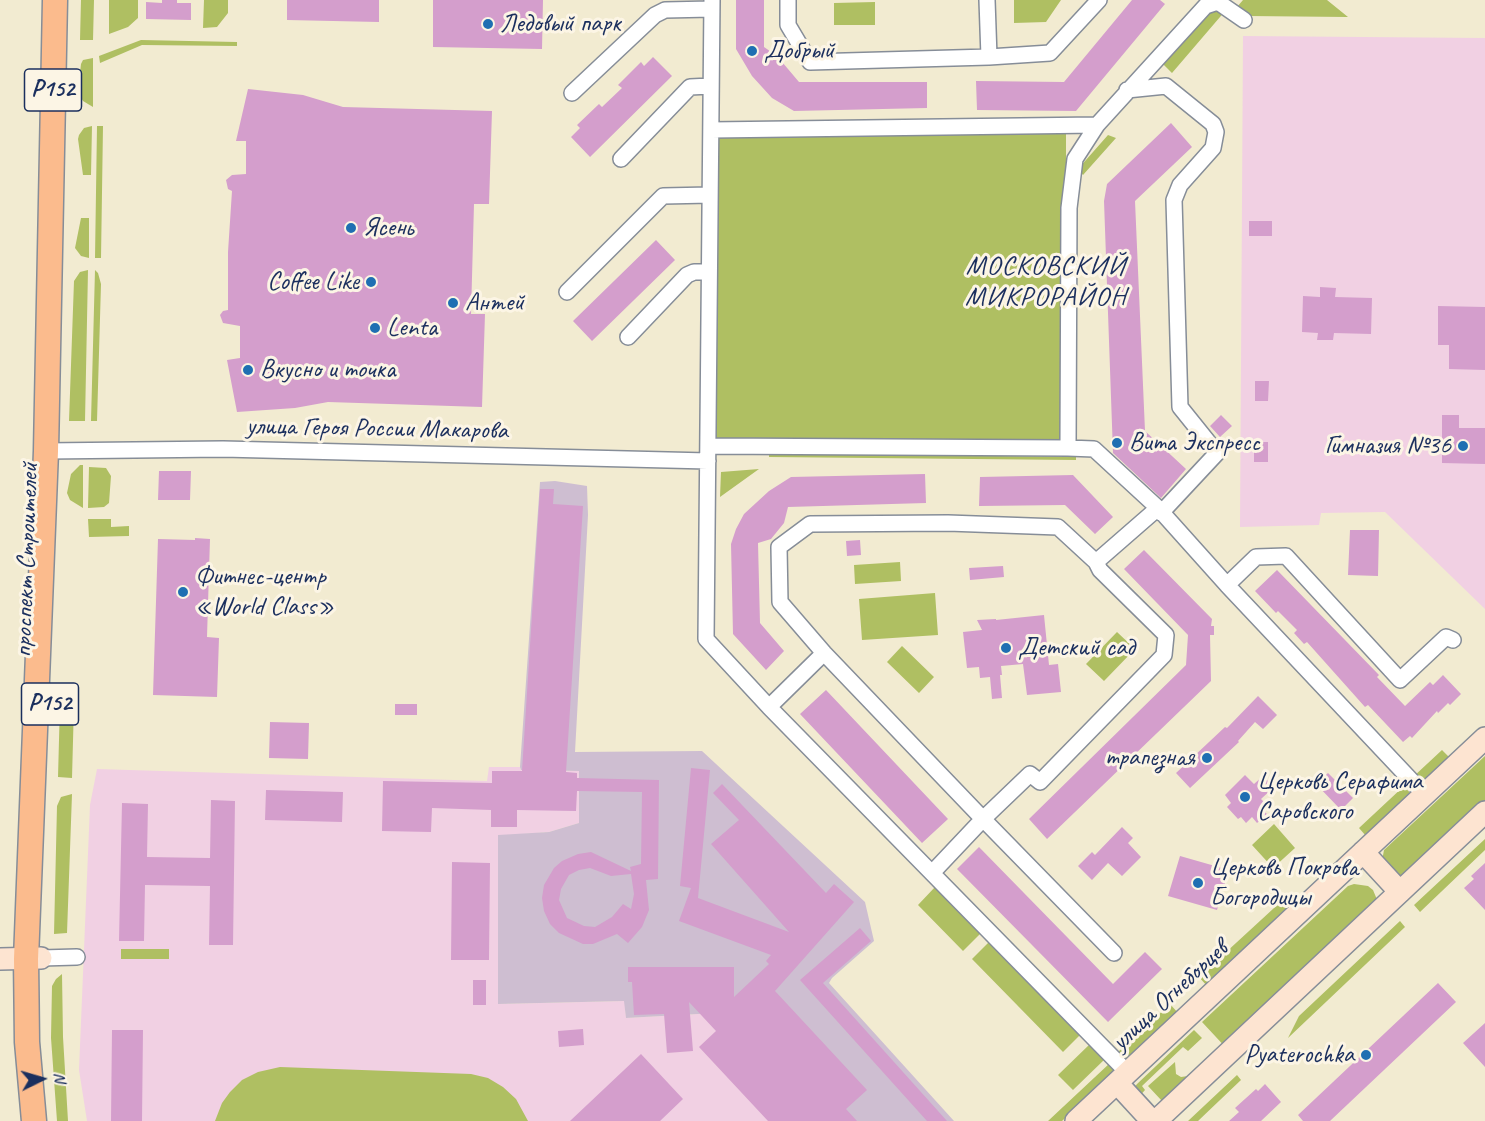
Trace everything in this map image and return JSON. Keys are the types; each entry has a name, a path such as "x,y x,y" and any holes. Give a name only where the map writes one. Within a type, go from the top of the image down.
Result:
{"main road":[{"name":"проспект Строителей","path":"53,451 55,0"},
{"name":"проспект Строителей","path":"34,1121 27,1042 34,958 70,0"},
{"name":"улица Огнеборцев","path":"1076,1121 1485,738"},
{"path":"1122,1078 1154,1121 1485,812"},
{"path":"1363,852 1400,892"},
{"name":"проспект Строителей","path":"34,958 48,1121"},
{"path":"0,959 34,958"}],"street":[{"path":"788,0 788,25 810,62 1050,53 1100,0"},
{"path":"987,0 989,57"},
{"path":"1068,448 1069,208 1075,159 1097,125 1127,90 1209,3 1218,2 1244,20"},
{"path":"572,93 655,15 665,10 712,4 706,639 769,707 932,873 1122,1078"},
{"path":"621,159 690,87 710,86"},
{"path":"1096,562 1160,511 1217,453 1180,407 1174,200 1180,185 1214,148 1216,132 1213,124 1166,86 1127,90"},
{"path":"711,129 1097,125"},
{"path":"567,292 663,196 710,195"},
{"path":"628,337 687,275 694,272 709,272"},
{"name":"улица Героя России Макарова","path":"53,451 223,449 708,453 1094,449 1160,511 1425,795"},
{"path":"932,873 983,819 1030,774 1040,782 1164,655 1166,635 1058,526 948,523 810,524 779,548 780,602 824,652 983,819 1114,953"},
{"path":"1227,585 1256,557 1286,556 1400,680 1446,637 1453,640"},
{"path":"769,707 824,652"},
{"path":"34,958 77,957"}],"shaded area":[{"path":"1243,36 1485,38 1485,609 1385,512 1321,513 1319,525 1240,527"},
{"path":"555,481 587,486 588,515 575,752 702,751 865,902 874,941 829,983 954,1121 837,1121 716,1013 626,1018 624,1001 498,1004 498,835 549,832 579,823 579,771 521,770 520,767 540,482"},
{"path":"489,767 579,771 579,823 549,832 498,836 498,1004 625,1001 626,1018 716,1013 837,1121 87,1121 79,1070 90,805 97,769 487,781"}],"green space":[{"path":"81,0 94,0 93,40 80,40"},
{"path":"109,0 138,0 138,18 128,27 109,34"},
{"path":"204,0 228,0 228,13 217,27 203,28"},
{"path":"1014,0 1061,0 1046,22 1014,23"},
{"path":"1243,0 1327,0 1348,17 1248,16 1237,7"},
{"path":"875,2 875,25 834,25 834,3"},
{"path":"1209,8 1226,10 1172,73 1161,62"},
{"path":"141,40 237,42 237,46 142,45 100,63 99,56"},
{"path":"93,58 93,107 83,101 80,96 79,82 83,60"},
{"path":"92,126 91,175 83,175 78,139 84,128"},
{"path":"97,126 103,126 101,258 95,258"},
{"path":"1066,128 1066,445 711,444 711,131"},
{"path":"1108,135 1116,138 1083,175 1078,169"},
{"path":"81,218 89,218 89,258 81,256 75,248"},
{"path":"88,270 85,421 69,421 74,281 80,272"},
{"path":"95,270 101,284 97,421 91,421"},
{"path":"769,453 1076,457 1076,460 769,457"},
{"path":"83,465 83,508 70,500 67,493 71,474"},
{"path":"89,467 106,468 111,476 109,503 104,507 88,508"},
{"path":"759,469 720,497 721,472"},
{"path":"88,519 111,519 111,527 129,526 129,536 89,537"},
{"path":"900,562 901,581 855,584 854,565"},
{"path":"935,593 938,635 862,640 859,599"},
{"path":"1117,632 1135,649 1104,681 1086,664"},
{"path":"902,646 934,677 919,693 887,662"},
{"path":"60,703 74,704 72,778 58,777"},
{"path":"1442,750 1449,757 1420,784 1413,777"},
{"path":"1485,756 1485,807 1405,882 1382,861 1384,850"},
{"path":"1404,786 1411,794 1366,836 1359,828"},
{"path":"72,794 67,933 54,934 57,806 61,797"},
{"path":"1274,824 1295,848 1273,868 1252,845"},
{"path":"1485,839 1485,850 1420,912 1414,905"},
{"path":"1354,884 1368,886 1373,890 1378,902 1229,1051 1202,1022 1348,886"},
{"path":"935,887 981,933 963,951 918,905"},
{"path":"1286,897 1295,906 1207,986 1199,977"},
{"path":"1400,921 1405,927 1288,1038 1299,1016"},
{"path":"990,941 1082,1033 1063,1052 972,959"},
{"path":"121,949 169,949 169,959 121,959"},
{"path":"62,974 68,1121 57,1121 51,1038 52,986"},
{"path":"1170,1004 1178,1013 1127,1061 1118,1052"},
{"path":"1194,1030 1202,1038 1188,1051 1183,1047 1142,1086 1145,1090 1136,1100 1134,1088 1137,1084"},
{"path":"1091,1043 1106,1058 1073,1090 1058,1075"},
{"path":"1175,1062 1176,1074 1181,1077 1188,1076 1162,1101 1148,1086"},
{"path":"1110,1063 1116,1070 1062,1121 1048,1121"},
{"path":"280,1067 471,1074 488,1078 503,1087 516,1099 528,1121 215,1121 222,1103 242,1080 258,1072"},
{"path":"1237,1075 1241,1080 1198,1121 1188,1121"}],"building":[{"path":"162,0 191,3 191,20 146,19 146,2 162,3"},
{"path":"287,0 379,0 379,22 287,20"},
{"name":"Ледовый парк","path":"433,0 543,0 542,49 433,47"},
{"path":"736,0 764,0 764,47 777,56 799,82 927,82 927,108 794,111 772,98 752,76 736,49"},
{"path":"1132,0 1160,0 1165,4 1076,111 977,110 976,81 1064,82"},
{"path":"653,57 672,76 590,157 571,137 580,128 577,125 599,104 602,107 622,88 618,85 641,62 644,66"},
{"name":"Ясень","path":"248,89 303,95 343,107 492,111 489,204 474,204 471,314 485,314 482,407 328,402 295,408 237,412 227,360 240,358 240,326 223,323 220,315 223,311 228,310 228,252 232,191 228,189 226,180 232,175 246,174 246,141 236,141"},
{"path":"1171,123 1192,147 1135,201 1145,431 1186,469 1161,498 1113,453 1104,201 1107,184"},
{"path":"1249,221 1272,221 1272,236 1249,236"},
{"path":"656,240 675,260 592,341 573,321"},
{"path":"1320,287 1336,288 1335,297 1372,298 1371,334 1334,333 1333,340 1317,340 1318,333 1302,332 1303,296 1320,297"},
{"path":"1438,306 1485,307 1485,370 1449,369 1449,345 1438,345"},
{"path":"1255,381 1269,381 1268,401 1255,401"},
{"path":"1221,415 1232,426 1220,437 1210,426"},
{"name":"Гимназия №36","path":"1442,415 1459,415 1459,428 1485,428 1485,464 1442,463"},
{"path":"1254,442 1268,442 1268,462 1254,462"},
{"path":"159,471 191,471 190,500 158,500"},
{"path":"925,474 926,503 788,507 784,523 771,539 758,543 760,623 784,651 766,670 733,634 731,544 744,514 769,491 791,477"},
{"path":"1073,475 1113,517 1095,534 1065,505 979,506 980,477"},
{"path":"540,489 554,489 553,504 583,506 566,772 577,773 577,778 659,780 658,879 646,880 649,910 642,927 628,943 617,934 593,944 583,944 559,933 550,924 544,911 542,898 544,885 554,868 562,861 578,854 591,852 631,871 630,867 641,864 642,792 577,791 576,811 517,810 517,827 491,827 491,810 432,808 431,832 382,831 383,781 492,783 492,771 522,771","holes":["590,868 611,876 631,874 634,894 631,909 623,904 612,917 595,927 584,926 567,918 559,900 561,889 569,875"]},
{"path":"1350,530 1379,530 1378,576 1348,575"},
{"name":"Фитнес-центр «World Class»","path":"195,538 210,539 207,637 219,638 217,697 153,695 158,539 195,540"},
{"path":"860,540 861,555 847,556 846,541"},
{"path":"1144,550 1212,619 1211,626 1214,626 1214,635 1210,635 1211,681 1047,839 1029,819 1186,665 1188,635 1124,569"},
{"path":"1003,566 1004,577 970,580 969,568"},
{"path":"1277,570 1379,675 1377,677 1405,706 1430,682 1433,685 1443,675 1461,694 1450,705 1448,703 1438,713 1437,711 1412,738 1410,736 1403,742 1368,705 1365,707 1307,642 1304,644 1294,633 1297,630 1278,611 1276,613 1255,591"},
{"name":"Детский сад","path":"1044,615 1049,665 1058,664 1061,692 1027,695 1023,664 1001,666 1002,698 992,699 990,677 980,678 979,667 967,668 963,632 982,630 977,620"},
{"path":"826,690 948,819 922,843 800,714"},
{"path":"1258,696 1277,715 1263,729 1255,722 1239,742 1190,788 1176,773 1225,727 1227,728"},
{"path":"395,704 417,704 417,715 395,715"},
{"path":"270,722 309,723 308,759 269,758"},
{"path":"691,768 710,770 698,898 789,932 711,844 739,820 713,793 722,784 826,893 834,884 854,902 775,991 867,1090 846,1109 857,1121 768,1121 699,1047 716,1031 689,1002 693,1051 667,1053 664,1014 634,1015 632,982 628,982 628,967 734,967 734,997 769,964 766,961 771,955 679,921 691,888 680,886"},
{"path":"1328,773 1353,798 1341,810 1316,784"},
{"name":"Церковь Серафима Саровского","path":"1245,775 1254,784 1263,776 1274,787 1261,799 1266,804 1261,809 1267,814 1257,823 1252,817 1246,823 1241,817 1238,819 1227,807 1231,803 1225,795"},
{"path":"266,790 343,792 342,822 265,820"},
{"path":"211,800 235,801 233,945 209,945 210,886 145,885 144,941 119,941 122,803 148,804 147,857 210,858"},
{"path":"1122,827 1133,838 1128,843 1141,857 1122,876 1108,863 1092,880 1078,866 1092,852 1095,855"},
{"path":"979,847 1113,984 1145,952 1162,969 1108,1022 957,869"},
{"name":"Церковь Покрова Богородицы","path":"1180,856 1229,870 1217,910 1168,896"},
{"path":"452,862 490,863 489,960 451,960"},
{"path":"1485,863 1485,910 1464,888 1474,879 1471,876"},
{"path":"860,928 871,941 823,983 947,1121 927,1121 800,980"},
{"path":"473,980 486,980 486,1005 473,1005"},
{"path":"1438,983 1456,1002 1330,1121 1303,1121 1298,1115"},
{"path":"1485,1023 1485,1067 1463,1043"},
{"path":"583,1029 584,1045 559,1047 558,1031"},
{"path":"112,1030 143,1030 142,1121 111,1121"},
{"path":"641,1054 683,1099 660,1121 570,1121"},
{"path":"1265,1084 1281,1102 1261,1121 1229,1121 1239,1112 1235,1108"}],"place":[{"name":"Ледовый парк","path":"488,24"},
{"name":"Добрый","path":"752,51"},
{"name":"Ясень","path":"351,228"},
{"name":"Coffee Like","path":"371,282"},
{"name":"Антей","path":"453,303"},
{"name":"Lenta","path":"375,328"},
{"name":"Вкусно и точка","path":"248,370"},
{"name":"Вита Экспресс","path":"1117,443"},
{"name":"Гимназия №36","path":"1463,446"},
{"name":"Фитнес-центр «World Class»","path":"183,592"},
{"name":"Детский сад","path":"1006,648"},
{"name":"трапезная","path":"1207,758"},
{"name":"Церковь Серафима Саровского","path":"1245,797"},
{"name":"Церковь Покрова Богородицы","path":"1198,883"},
{"name":"Pyaterochka","path":"1366,1055"}],"district":[{"name":"МОСКОВСКИЙ МИКРОРАЙОН","path":"1046,282"}]}
